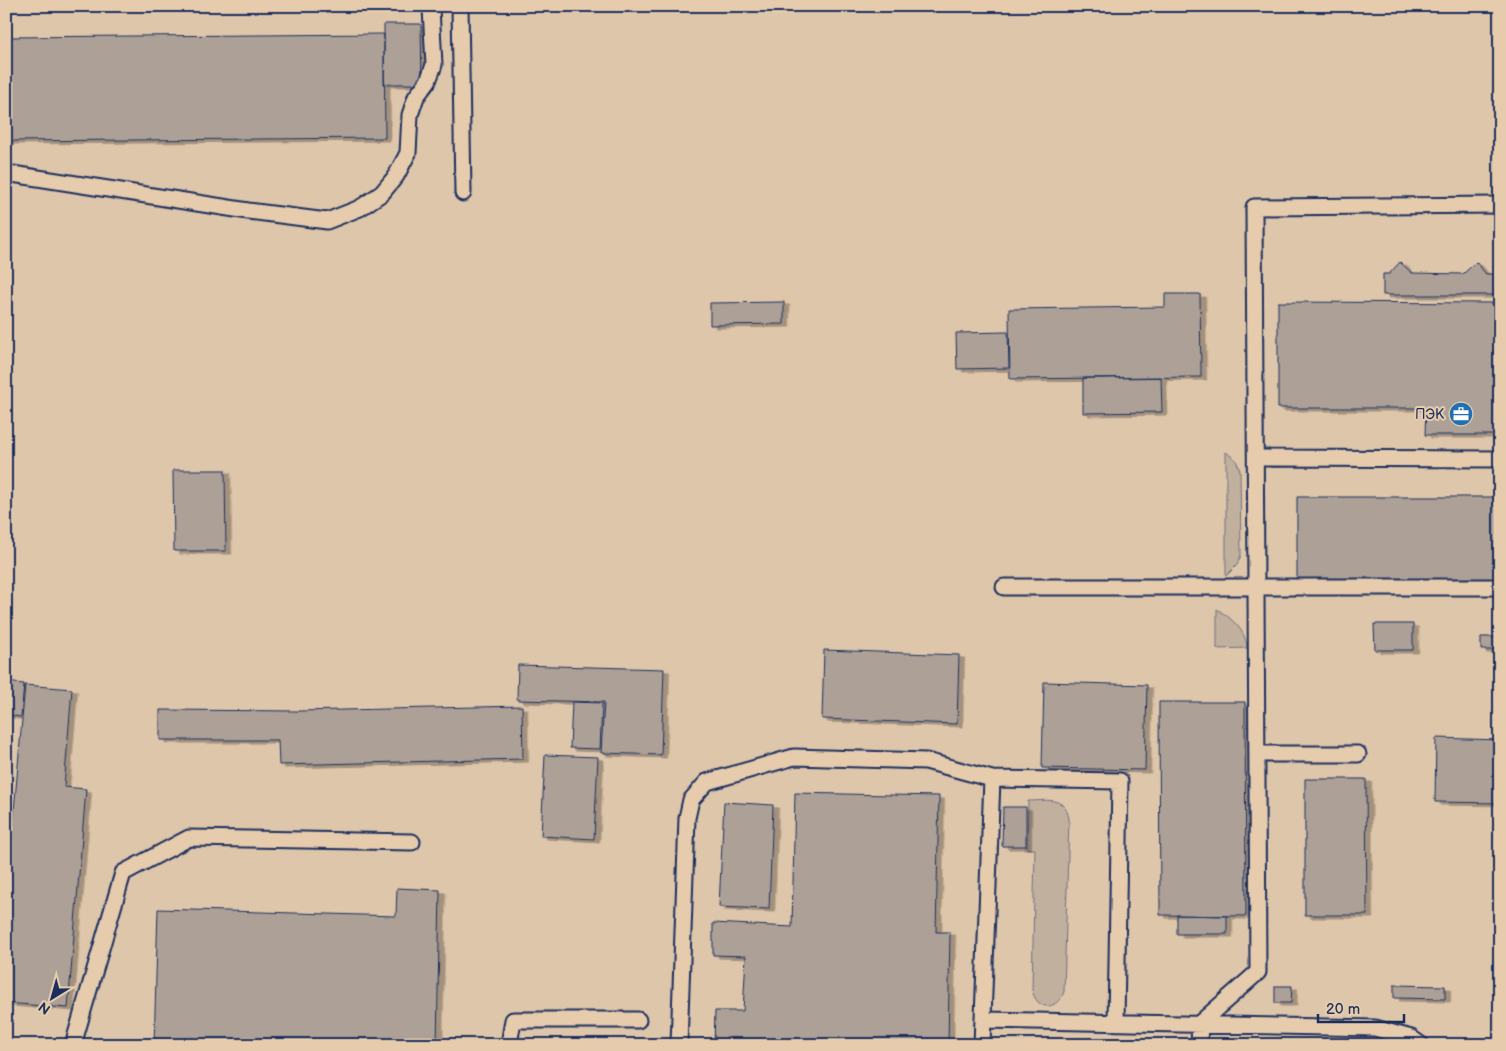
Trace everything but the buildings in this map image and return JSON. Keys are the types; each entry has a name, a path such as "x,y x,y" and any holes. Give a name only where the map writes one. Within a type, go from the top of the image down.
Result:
{"lane":[{"path":"6,173 248,210 327,220 360,208 382,194 396,176 408,153 410,115 416,97 428,81 434,65 429,6"},
{"path":"460,6 463,193"},
{"path":"1199,1045 1200,1024 1258,972 1254,207 1500,206"},
{"path":"1256,458 1500,459"},
{"path":"1004,587 1500,587"},
{"path":"1257,754 1358,754"},
{"path":"679,1045 687,818 691,800 707,782 794,757 926,761 992,779 1120,781 1116,1022"},
{"path":"982,1045 992,779"},
{"path":"72,1045 123,873 189,838 412,842"},
{"path":"509,1045 513,1020 638,1020"},
{"path":"983,1020 1376,1028 1410,1038 1421,1045"}],"shaded area":[{"path":"1226,452 1236,460 1240,470 1241,555 1237,565 1226,576"},
{"path":"1217,609 1241,630 1247,648 1217,649"},
{"path":"1048,800 1059,803 1067,811 1069,818 1064,992 1056,1003 1047,1006 1038,1002 1032,990 1035,849 1027,849 1028,801"}],"place":[{"name":"ПЭК","path":"1461,414"}]}
